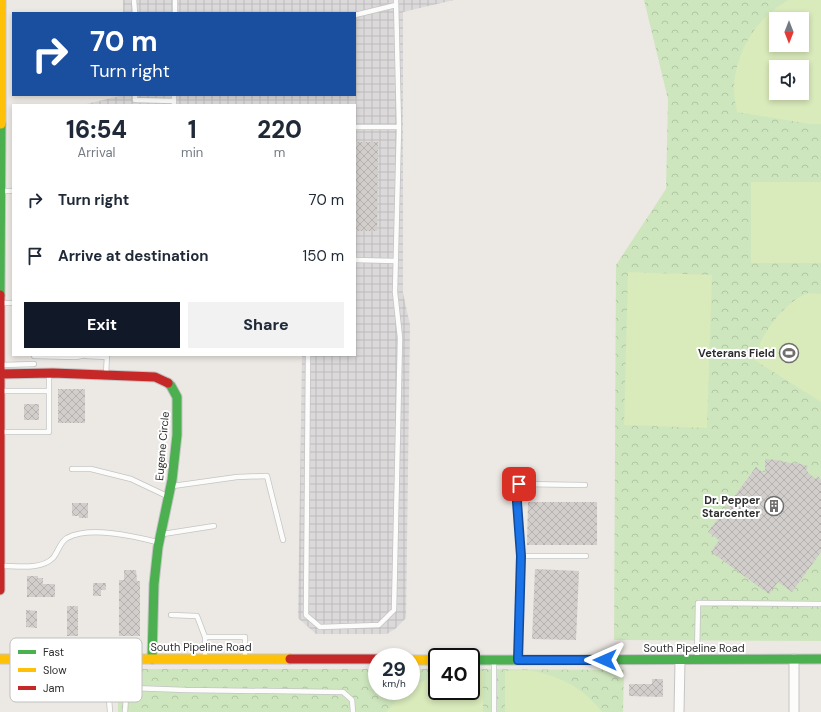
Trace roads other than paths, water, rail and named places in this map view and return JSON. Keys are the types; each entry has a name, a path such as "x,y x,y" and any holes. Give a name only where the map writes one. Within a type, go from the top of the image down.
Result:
{"street":[{"path":"0,590 1,0"},
{"name":"Eugene Circle","path":"1,371 34,369 49,373 155,377 165,380 171,386 177,397 177,435 171,487 160,538 154,584 152,659"},
{"name":"South Pipeline Road","path":"142,659 368,659"},
{"path":"794,659 794,712"},
{"name":"South Pipeline Road","path":"480,660 821,659"},
{"path":"679,712 680,660"}],"lane":[{"path":"134,0 134,12"},
{"path":"175,0 175,12"},
{"path":"308,356 306,615 320,627 380,625 394,610 400,338 395,292 399,127 396,3 356,15"},
{"path":"135,96 135,100 174,103"},
{"path":"356,127 399,127"},
{"path":"0,191 12,190"},
{"path":"356,260 396,261"},
{"path":"1,303 12,302"},
{"path":"34,369 34,356 81,356"},
{"path":"106,375 107,356"},
{"path":"1,432 49,432 49,373"},
{"path":"1,391 49,391"},
{"path":"72,469 91,469 131,479 169,496"},
{"path":"171,487 237,476 267,476 283,540"},
{"path":"518,660 521,556 517,502 519,484 585,485"},
{"path":"0,566 42,565 53,558 66,538 84,533 118,534 160,538 214,526"},
{"path":"521,556 586,556"},
{"path":"697,660 698,603 821,604"},
{"path":"171,615 197,616 205,637 205,659"},
{"path":"205,637 244,637 245,659"},
{"path":"494,660 494,712"},
{"path":"142,688 343,692 352,700 353,712"},
{"path":"109,702 110,712"},
{"path":"125,712 126,702"}],"place":[{"name":"Veterans Field","path":"789,353"},
{"name":"Dr. Pepper Starcenter","path":"774,506"}]}
